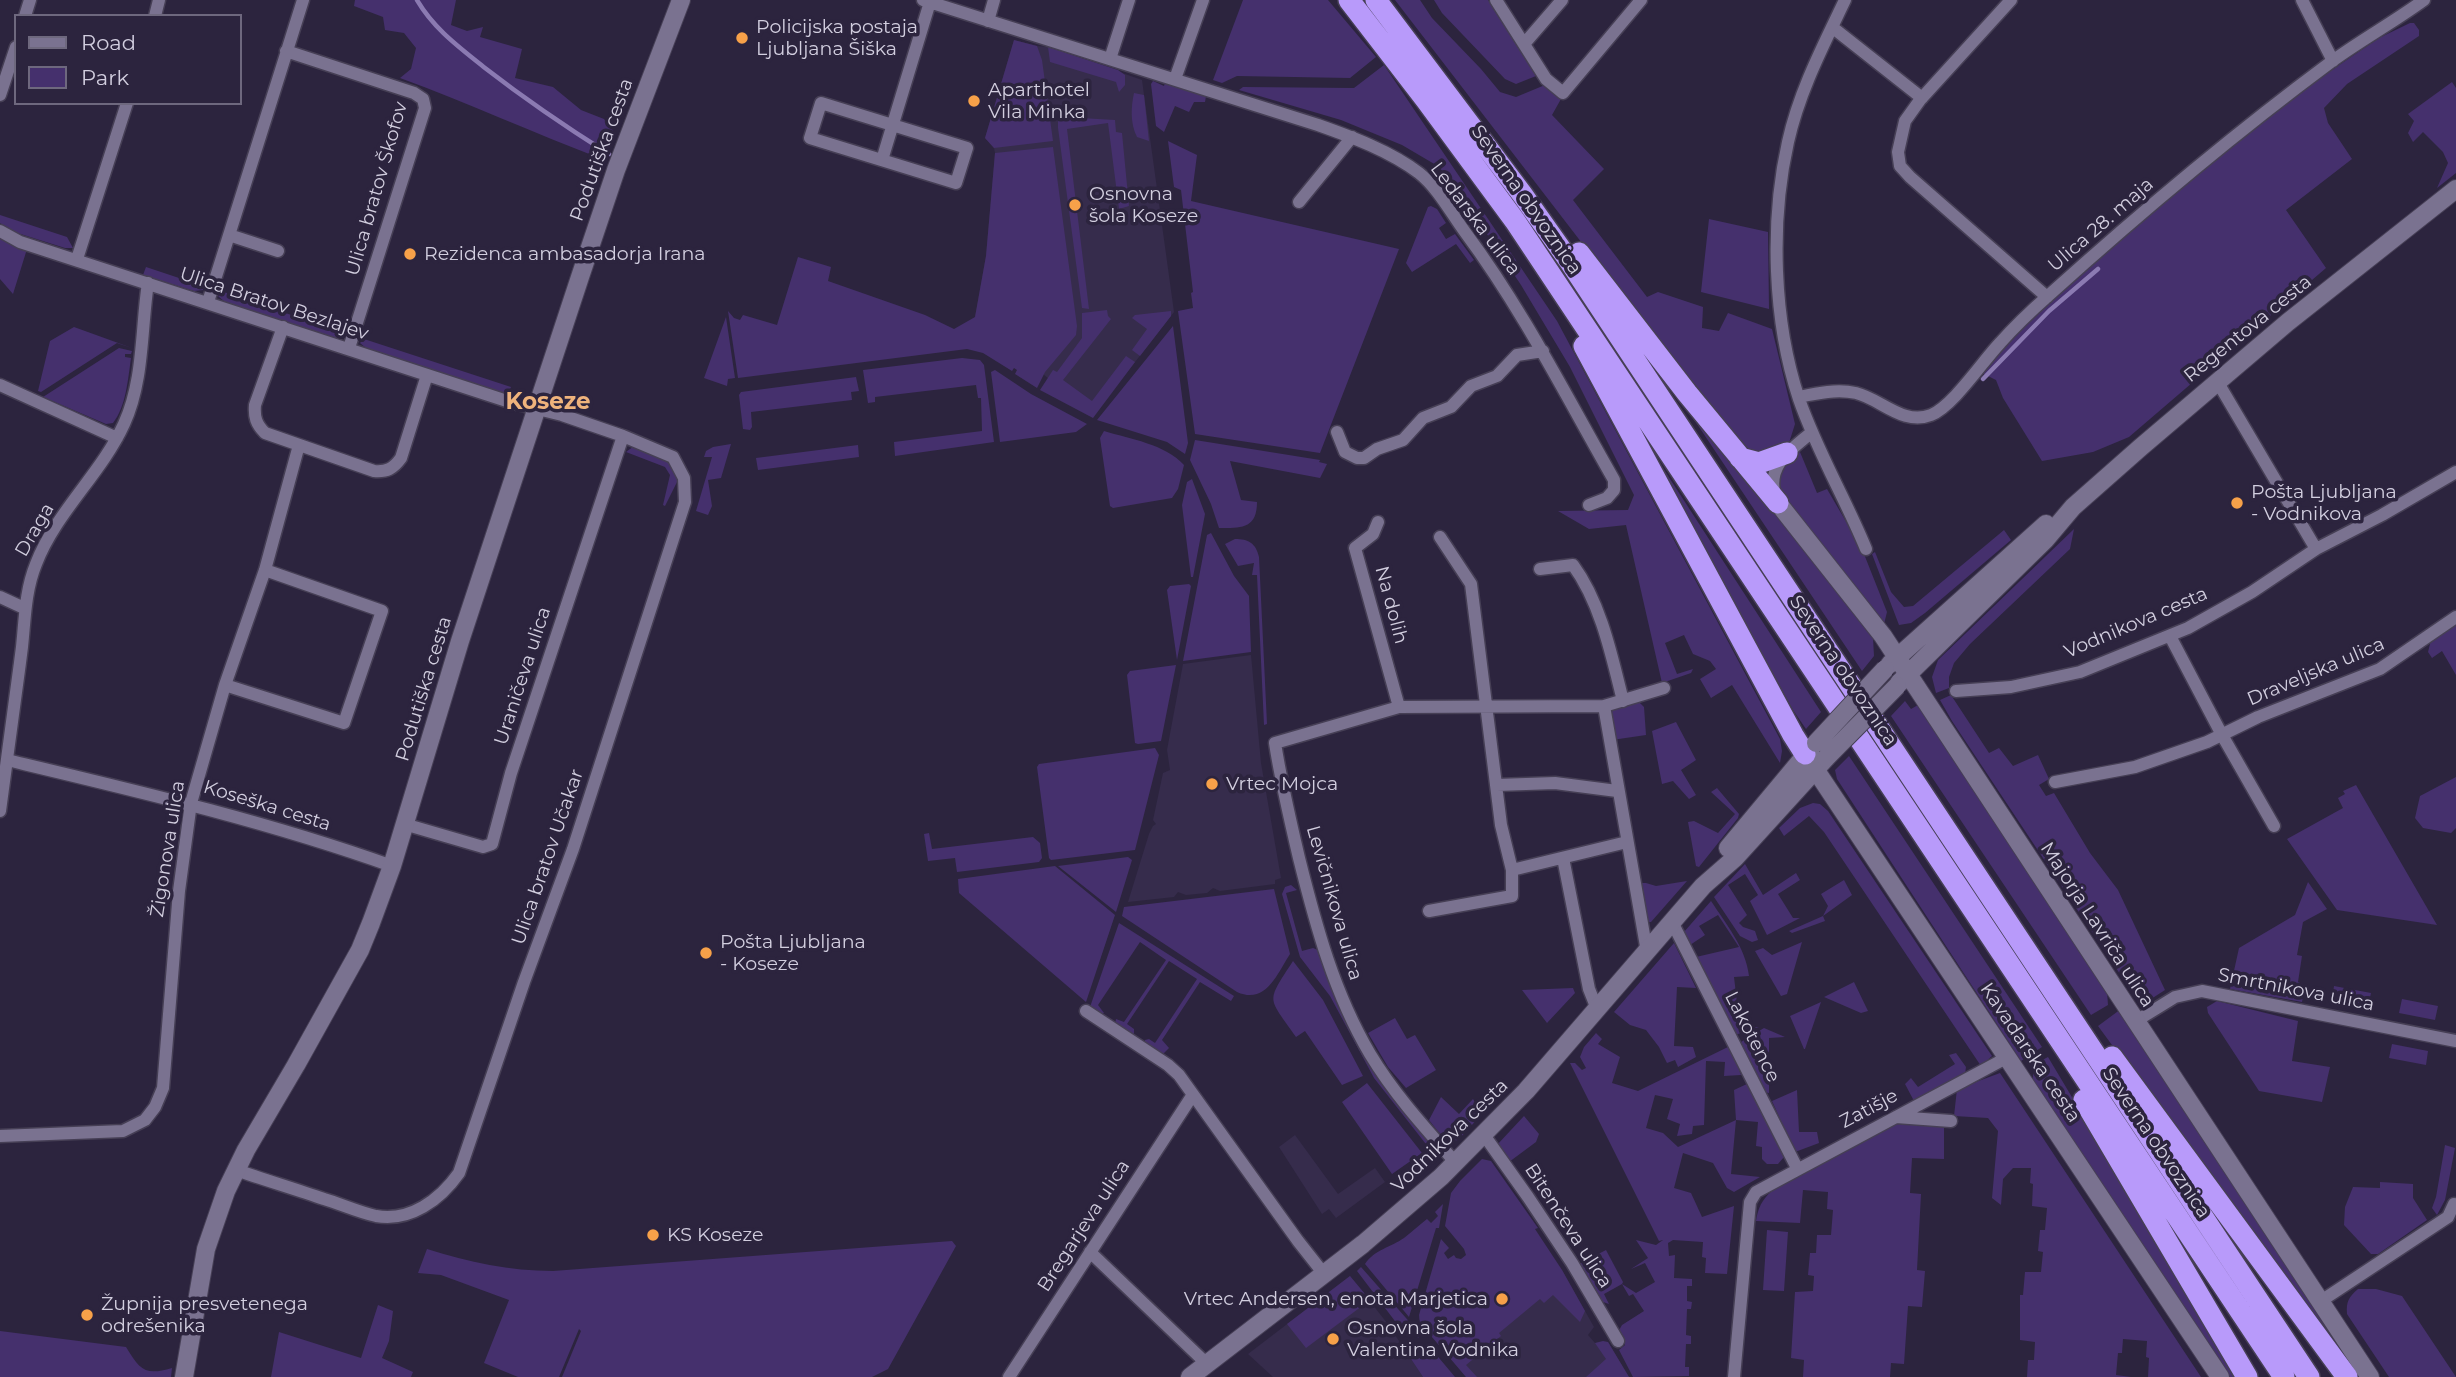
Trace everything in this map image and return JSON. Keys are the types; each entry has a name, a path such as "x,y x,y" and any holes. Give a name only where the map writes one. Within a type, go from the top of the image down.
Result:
{"highway":[{"name":"Severna obvoznica","path":"1349,0 1515,220 2284,1377"},
{"name":"Severna obvoznica","path":"1376,0 1570,262 2309,1377"},
{"path":"1527,202 1569,240 1778,503"},
{"path":"1515,220 1543,277 1602,378 1786,724 1816,756"},
{"path":"1740,458 1759,463 1787,453"},
{"path":"2045,980 2066,997 2082,1016 2347,1377"},
{"path":"2050,1024 2085,1101 2247,1377"}],"street":[{"path":"208,302 303,0"},
{"name":"Podutiška cesta","path":"184,1377 206,1249 226,1191 359,950 391,866 460,641 616,170 681,0"},
{"path":"988,21 994,0"},
{"path":"1110,59 1129,0"},
{"path":"1175,79 1203,0"},
{"path":"1496,0 1546,79 1563,93 1641,0"},
{"path":"1524,44 1562,0"},
{"path":"1845,0 1804,91 1788,142 1776,251 1782,324 1799,397 1812,432 1866,549"},
{"path":"2011,0 1922,98 1905,121 1898,152 1900,166 1910,177 2047,297"},
{"path":"2302,0 2333,61"},
{"path":"882,160 926,1"},
{"name":"Ledarska ulica","path":"926,1 1352,137 1410,167 1425,179 1494,271 1543,351 1614,480 1614,490 1607,498 1589,505"},
{"name":"Ulica 28. maja","path":"1799,397 1844,391 1859,394 1913,417 1930,415 1948,404 2000,341 2047,297 2225,144 2333,61 2418,2"},
{"path":"1832,27 1922,98"},
{"name":"Ulica bratov Škofov","path":"286,51 414,93 423,99 425,108 349,348"},
{"path":"0,95 14,53"},
{"path":"821,103 893,125 967,148 956,183 810,138 821,103"},
{"path":"77,259 126,105"},
{"path":"1299,202 1352,137"},
{"name":"Regentova cesta","path":"1891,663 2043,526 2073,507 2217,382 2456,189"},
{"name":"Ulica Bratov Bezlajev","path":"0,231 20,242 537,409"},
{"path":"229,235 278,251"},
{"name":"Draga","path":"0,811 23,638 24,608 35,565 44,546 126,421 135,387 148,283"},
{"path":"283,327 255,405 258,426 265,433 374,471 385,472 395,467 401,458 427,375"},
{"path":"1337,432 1341,446 1348,455 1367,457 1377,449 1403,440 1423,418 1451,407 1471,386 1497,376 1517,355 1543,351"},
{"path":"2217,382 2316,550"},
{"path":"0,385 117,438"},
{"name":"Ulica bratov Učakar","path":"236,1170 376,1216 407,1214 426,1205 452,1184 463,1163 573,849 685,502 684,478 673,457 623,436 537,409"},
{"path":"1778,503 1772,487 1772,476 1787,453 1812,432"},
{"name":"Uraničeva ulica","path":"404,824 483,847 492,844 511,773 623,436"},
{"name":"Žigonova ulica","path":"0,1136 123,1131 145,1120 155,1107 163,1088 179,891 191,803 225,685 265,570 299,445"},
{"name":"Vodnikova cesta","path":"1956,691 2048,680 2110,661 2170,636 2234,603 2316,550 2456,472"},
{"name":"Majorja Lavriča ulica","path":"1778,503 1883,636 1891,663 1902,681 2136,1021 2370,1377"},
{"name":"Regentova cesta","path":"1902,681 2046,539 2073,507"},
{"name":"Na dolih","path":"1378,522 1373,534 1355,548 1399,707"},
{"path":"1429,911 1512,896 1512,870 1502,825 1471,584 1440,537"},
{"path":"1540,569 1573,565 1579,574 1603,627 1623,701"},
{"path":"225,685 344,723 382,611 265,570"},
{"path":"0,597 24,608"},
{"name":"Draveljska ulica","path":"2055,782 2135,767 2169,757 2258,717 2361,678 2396,660 2456,617"},
{"path":"2170,636 2274,826"},
{"name":"Vodnikova cesta","path":"1190,1377 1392,1220 1456,1163 1647,952 1703,886 1724,853 1816,756 1891,663"},
{"name":"Vodnikova cesta","path":"1816,756 1902,681"},
{"path":"1399,707 1604,706 1664,688"},
{"path":"1604,706 1647,952"},
{"name":"Levičnikova ulica","path":"1399,707 1275,743 1304,880 1323,948 1339,991 1352,1021 1382,1073 1420,1124 1456,1163"},
{"name":"Kavadarska cesta","path":"1816,756 2008,1057 2219,1376"},
{"name":"Koseška cesta","path":"7,760 191,803 310,838 391,866"},
{"path":"1497,785 1555,783 1617,791"},
{"path":"1512,870 1627,842"},
{"path":"1563,858 1589,989 1597,1009"},
{"name":"Lakotence","path":"1672,922 1797,1168"},
{"name":"Smrtnikova ulica","path":"2136,1021 2175,997 2202,991 2456,1041"},
{"path":"1086,1011 1179,1075 1324,1274"},
{"name":"Zatišje","path":"1734,1377 1752,1198 1762,1187 2008,1057"},
{"name":"Bregarjeva ulica","path":"1009,1377 1192,1096"},
{"path":"1896,1116 1951,1121"},
{"name":"Bitenčeva ulica","path":"1483,1135 1528,1196 1572,1263 1618,1341"},
{"path":"2321,1301 2448,1217 2455,1201"},
{"path":"1090,1252 1207,1364"}],"shaded area":[{"name":"Osnovna šola Koseze","path":"1014,40 1048,47 1142,80 1174,312 1093,416 975,317 986,256 995,153 985,138"},
{"name":"Vrtec Mojca","path":"1251,655 1261,763 1281,878 1275,880 1275,884 1220,891 1213,888 1207,893 1186,895 1178,892 1174,897 1128,902 1149,834 1156,824 1153,820 1163,773 1170,770 1167,750 1183,664"},
{"path":"1295,1135 1338,1194 1375,1168 1385,1182 1336,1218 1329,1209 1322,1214 1279,1147"},
{"name":"Vrtec Andersen, enota Marjetica","path":"1562,1270 1594,1327 1588,1335 1595,1343 1608,1342 1629,1377 1466,1377 1419,1319 1422,1302"},
{"name":"Osnovna šola Valentina Vodnika","path":"1350,1276 1387,1323 1423,1377 1273,1377 1248,1354"}],"green space":[{"path":"355,0 456,0 451,25 467,31 483,27 480,37 522,49 515,78 553,87 581,110 604,119 615,133 602,159 400,78 411,69 416,48 404,33 385,30 383,17 354,6"},
{"path":"1243,0 1328,0 1376,57 1350,78 1237,76 1222,83 1213,80"},
{"path":"1395,0 1420,0 1432,18 1500,92 1516,97 1545,85 1561,99 1552,115 1604,169 1573,200 1647,297 1658,292 1703,307 1702,328 1719,331 1728,313 1772,329 1795,424 1789,443 1761,457 1738,446"},
{"path":"1434,0 1488,0 1536,76 1516,84 1505,79 1442,13"},
{"path":"2414,23 2419,30 2419,36 2347,84 2324,108 2328,123 2352,159 2286,210 2326,268 2129,437 2093,452 2042,461 2003,398 1996,380 1976,370 2047,297 2237,141 2301,91 2379,38"},
{"path":"1014,40 1037,46 1042,60 1053,141 994,148 985,138"},
{"path":"1048,47 1118,70 1125,75 1125,85 1119,92 1116,82 1050,62"},
{"path":"1384,65 1557,321 1780,739 1780,763 1732,685 1711,698 1700,679 1716,669 1710,661 1693,654 1684,635 1665,643 1677,674 1693,669 1691,673 1662,683 1626,525 1589,529 1558,511 1628,510 1634,495 1570,367 1521,285 1448,176 1436,165 1402,145 1341,120 1239,90 1243,87 1354,88"},
{"path":"1153,81 1206,96 1205,102 1194,102 1189,112 1175,106 1164,132 1156,126 1151,84"},
{"path":"2452,82 2456,88 2456,173 2437,188 2448,163 2443,152 2423,132 2413,142 2408,133 2414,121 2408,114"},
{"path":"1134,93 1144,95 1149,141 1137,137 1133,126"},
{"path":"1064,117 1115,120 1116,132 1122,133 1129,206 1119,209 1108,123 1067,129 1089,309 1082,308 1058,128 1058,119"},
{"path":"1168,141 1197,155 1191,201 1399,249 1320,453 1195,434 1178,311 1193,308 1193,292 1181,190 1174,187"},
{"path":"1053,147 1077,326 1076,335 1045,372 1037,388 1015,374 1017,370 1014,368 1012,371 983,353 967,349 738,378 728,311 740,320 743,315 777,325 798,257 831,267 828,281 925,315 954,329 975,317 986,256 995,153"},
{"path":"1428,207 1437,209 1446,223 1439,228 1446,239 1455,234 1474,260 1470,263 1456,244 1412,272 1406,263"},
{"path":"0,215 67,237 73,248 65,248 11,231 0,223"},
{"path":"1709,219 1768,232 1769,309 1701,292"},
{"path":"0,238 27,249 13,294 0,279"},
{"path":"146,267 203,286 203,290 194,291 143,275"},
{"path":"224,292 341,332 344,337 336,338 225,302 218,296"},
{"path":"1107,310 1111,319 1063,380 1092,401 1126,356 1135,362 1093,418 1040,390 1053,370 1057,372 1082,338 1082,313"},
{"path":"1171,311 1171,316 1140,356 1132,350 1147,329 1132,318 1135,315"},
{"path":"726,317 735,378 728,379 727,386 704,378"},
{"path":"1173,326 1188,443 1185,454 1167,442 1097,420"},
{"path":"74,327 132,348 117,343 41,392 38,391 50,341"},
{"path":"364,339 511,387 508,395 366,348 360,343"},
{"path":"119,348 132,351 131,354 125,354 125,357 131,358 127,384 124,401 113,423 106,424 43,397"},
{"path":"962,358 980,360 984,365 994,442 895,456 894,442 982,431 981,398 978,398 976,385 875,397 875,402 868,403 863,370"},
{"path":"995,370 1031,394 1087,424 1076,432 1000,442 991,372"},
{"path":"856,377 859,391 851,392 852,400 751,412 752,427 750,430 743,429 739,395 741,392"},
{"path":"1687,401 1873,638 1874,656 1862,671 1685,406"},
{"path":"1104,431 1157,447 1184,465 1178,489 1172,498 1113,508 1110,506 1100,438"},
{"path":"1195,440 1320,460 1319,462 1327,464 1320,478 1230,461 1241,500 1257,502 1256,511 1251,522 1246,525 1219,528 1190,460"},
{"path":"731,444 721,478 708,480 712,506 708,515 696,511 712,457 704,457 706,451"},
{"path":"858,445 859,457 758,470 756,458"},
{"path":"634,446 668,459 678,480 665,506 663,505 670,475 665,467 626,452"},
{"path":"1800,452 1817,493 1827,489 1862,549 1887,612 1884,624 1778,494 1780,467 1786,459"},
{"path":"1659,462 1821,712 1806,729 1657,465"},
{"path":"1192,479 1205,514 1191,577 1182,505 1187,482"},
{"path":"2074,529 2070,549 1970,644 1954,663 1949,677 1949,688 1936,693 1932,677 1938,660"},
{"path":"2004,530 2011,540 1925,613 1911,623 1899,625 1872,554 1875,552 1891,592 1904,607 1913,606"},
{"path":"1211,533 1234,576 1249,596 1251,652 1183,661 1207,535"},
{"path":"1235,539 1251,543 1259,557 1267,724 1264,725 1257,575 1252,575 1254,563 1238,566 1225,544"},
{"path":"1170,586 1191,586 1177,660 1167,590"},
{"path":"2456,621 2456,675 2442,651 2432,658 2428,652 2431,640"},
{"path":"1176,665 1161,741 1135,743 1127,675 1130,671"},
{"path":"1951,695 1989,753 1999,748 2013,766 2038,755 2049,779 2039,785 2046,796 2054,793 2090,853 2118,890 2165,990 2151,999 2134,995 1952,721 1940,700"},
{"path":"1638,701 1644,707 1646,735 1612,740 1608,717 1611,709"},
{"path":"1905,701 1911,709 1918,705 2107,991 2108,1005 2091,1015 1891,716"},
{"path":"1676,722 1696,760 1681,770 1696,795 1689,799 1673,781 1662,784 1652,731"},
{"path":"1155,748 1159,755 1135,850 1051,860 1037,767 1039,764"},
{"path":"1849,756 2042,1047 2021,1061 1837,779 1835,770"},
{"path":"2456,777 2456,828 2451,833 2423,828 2415,818 2420,796"},
{"path":"2356,785 2437,925 2337,910 2287,839 2343,808 2338,798 2345,794 2343,791"},
{"path":"1717,788 1739,814 1699,867 1696,866 1688,822 1694,821 1718,833 1735,814 1711,792"},
{"path":"1813,803 1820,804 1828,811 1992,1056 1981,1066 1824,832 1809,816 1784,836 1779,828 1800,808"},
{"path":"929,833 932,849 1033,837 1040,843 1042,858 1039,862 957,872 955,858 928,861 924,834"},
{"path":"1128,857 1132,860 1116,912 1058,866"},
{"path":"1745,864 1763,895 1796,873 1800,880 1778,894 1793,918 1800,918 1767,935 1750,901 1758,895 1745,874 1728,885 1747,915 1739,923 1755,931 1758,940 1752,942 1740,936 1714,897"},
{"path":"1055,866 1115,915 1086,1002 959,893 958,879"},
{"path":"1844,880 1852,895 1823,916 1828,906 1821,894"},
{"path":"1687,881 1651,922 1648,922 1637,883 1656,886"},
{"path":"2308,882 2327,909 2303,922 2297,955 2302,956 2298,982 2305,985 2302,1002 2230,989 2239,948 2295,915"},
{"path":"1291,885 1297,890 1286,893 1302,951 1313,948 1318,950 1348,1026 1386,1088 1432,1146 1429,1148 1374,1078 1330,996 1300,957 1282,894 1285,887"},
{"path":"1274,889 1290,954 1275,978 1263,991 1256,994 1237,992 1122,916 1124,907"},
{"path":"1711,901 1735,937 1747,966 1749,976 1734,977 1740,1028 1759,1027 1735,1035 1696,957 1739,947 1718,915 1699,926 1705,935 1690,945 1684,932"},
{"path":"1823,916 1825,921 1792,933 1789,931"},
{"path":"1119,923 1234,996 1231,1001 1200,982 1162,1040 1169,1048 1163,1054 1145,1044 1145,1040 1149,1039 1155,1043 1197,979 1169,961 1127,1024 1134,1029 1134,1034 1115,1024 1116,1019 1124,1022 1166,960 1140,942 1098,1005 1104,1013 1101,1014 1090,1007"},
{"path":"1802,942 1787,994 1781,996 1755,951 1763,948 1772,955"},
{"path":"1674,943 1696,988 1677,987 1674,1046 1693,1047 1696,1057 1678,1067 1675,1060 1667,1063 1646,1030 1630,1025 1614,1012"},
{"path":"1293,961 1323,1000 1363,1076 1342,1085 1305,1031 1296,1037 1275,1006 1274,993"},
{"path":"1854,982 1868,1011 1861,1013 1824,997"},
{"path":"2334,986 2371,993 2368,1007 2332,1000"},
{"path":"1573,988 1575,993 1547,1023 1522,990"},
{"path":"2402,999 2438,1006 2435,1020 2399,1013"},
{"path":"2217,1001 2298,1021 2292,1061 2330,1067 2322,1102 2259,1091 2208,1013 2207,1007"},
{"path":"1821,1002 1805,1049 1804,1049 1790,1016"},
{"path":"2121,1009 2365,1377 2356,1377 2098,1026"},
{"path":"1395,1018 1407,1039 1415,1035 1436,1070 1406,1088 1388,1067 1368,1033"},
{"path":"1764,1028 1785,1037 1769,1038 1769,1093 1763,1092 1741,1042"},
{"path":"1596,1033 1602,1039 1598,1044 1620,1057 1612,1083 1638,1091 1730,1046 1741,1075 1724,1076 1725,1062 1706,1061 1704,1125 1693,1126 1692,1134 1677,1136 1680,1124 1667,1119 1673,1099 1655,1095 1646,1128 1663,1133 1678,1147 1736,1120 1731,1174 1760,1177 1734,1192 1727,1188 1713,1163 1683,1153 1674,1188 1691,1193 1702,1217 1734,1206 1727,1274 1705,1273 1703,1242 1673,1240 1668,1243 1669,1256 1675,1255 1674,1278 1692,1279 1692,1286 1687,1286 1687,1301 1692,1302 1691,1309 1687,1309 1686,1335 1691,1336 1691,1344 1686,1344 1685,1367 1689,1367 1689,1376 1633,1377 1619,1350 1625,1345 1618,1332 1622,1325 1644,1311 1633,1294 1629,1296 1622,1284 1636,1293 1655,1282 1645,1263 1631,1269 1648,1258 1636,1240 1656,1245 1663,1240 1659,1241 1570,1063 1575,1063 1582,1070 1586,1068 1580,1057 1584,1047"},
{"path":"2392,1044 2428,1051 2426,1065 2389,1058"},
{"path":"1956,1053 1966,1067 1965,1074 1914,1101 1905,1084 1911,1078 1918,1087 1955,1064 1949,1055"},
{"path":"2048,1057 2239,1377 2229,1377 2033,1080 2033,1065"},
{"path":"2000,1073 2201,1377 2148,1377 2147,1341 2123,1339 2122,1353 2118,1353 2116,1375 2131,1377 2027,1377 2028,1360 2034,1360 2035,1342 2020,1340 2020,1295 2023,1295 2025,1272 2041,1272 2043,1252 2038,1251 2040,1230 2045,1230 2047,1208 2032,1206 2031,1168 2013,1168 2003,1179 2001,1205 1992,1198 1998,1131 1988,1118 1954,1116 1957,1089"},
{"path":"1367,1083 1422,1153 1392,1174 1342,1102"},
{"path":"1749,1083 1784,1157 1778,1164 1767,1164 1762,1159 1762,1147 1756,1146 1758,1122 1736,1120 1734,1090"},
{"path":"1797,1090 1799,1132 1817,1132 1819,1143 1795,1152 1772,1101"},
{"path":"1441,1097 1459,1114 1473,1099 1482,1114 1458,1140 1445,1137 1429,1120"},
{"path":"1524,1116 1539,1134 1536,1142 1509,1162 1497,1145"},
{"path":"1897,1124 1944,1125 1944,1159 1912,1158 1910,1193 1921,1194 1917,1270 1925,1271 1922,1307 1908,1306 1904,1364 1891,1363 1890,1377 1803,1377 1804,1360 1791,1358 1795,1292 1813,1291 1814,1276 1808,1275 1810,1253 1816,1253 1817,1235 1831,1235 1833,1210 1827,1209 1828,1192 1803,1190 1800,1223 1756,1221 1759,1209 1766,1196 1779,1185"},
{"path":"2445,1145 2455,1148 2445,1200 2437,1215 2432,1208"},
{"path":"1482,1159 1491,1161 1538,1228 1535,1229 1585,1311 1580,1322 1553,1295 1544,1303 1540,1299 1466,1365 1477,1377 1466,1377 1420,1323 1419,1315 1441,1239 1449,1248 1444,1253 1448,1259 1454,1255 1461,1259 1466,1255 1445,1226 1451,1193"},
{"path":"2380,1182 2413,1184 2413,1198 2427,1220 2378,1254 2371,1254 2344,1225 2345,1207 2353,1187 2380,1188"},
{"path":"1443,1204 1439,1228 1436,1228 1409,1317 1365,1264 1373,1255 1404,1238 1427,1219 1431,1223 1438,1216 1435,1212"},
{"path":"1767,1230 1788,1232 1784,1291 1763,1290"},
{"path":"952,1241 956,1246 888,1369 872,1377 562,1377 581,1331 579,1329 559,1377 518,1377 484,1363 509,1300 441,1275 418,1273 427,1249 490,1265 553,1271"},
{"path":"1606,1250 1622,1284 1604,1294 1609,1304 1600,1301 1579,1264"},
{"path":"1361,1267 1421,1335 1418,1338 1414,1332 1407,1337 1357,1271"},
{"path":"1350,1276 1370,1300 1306,1348 1287,1324"},
{"path":"2358,1289 2376,1289 2402,1296 2456,1377 2389,1377 2347,1314 2349,1300"},
{"path":"378,1305 393,1311 389,1341 382,1358 413,1372 411,1377 271,1377 279,1332 361,1358"},
{"path":"0,1331 126,1347 144,1369 155,1371 172,1368 171,1377 0,1377"},
{"path":"1608,1342 1629,1377 1586,1377 1606,1359 1595,1343"},
{"path":"1424,1345 1429,1346 1455,1377 1423,1377 1409,1356"}],"waterway":[{"path":"417,0 439,29 475,60 530,102 609,154"},
{"path":"1983,379 2049,311 2098,269"}],"place":[{"name":"Policijska postaja Ljubljana Šiška","path":"742,38"},
{"name":"Aparthotel Vila Minka","path":"974,101"},
{"name":"Osnovna šola Koseze","path":"1075,205"},
{"name":"Rezidenca ambasadorja Irana","path":"410,254"},
{"name":"Pošta Ljubljana - Vodnikova","path":"2237,503"},
{"name":"Vrtec Mojca","path":"1212,784"},
{"name":"Pošta Ljubljana - Koseze","path":"706,953"},
{"name":"KS Koseze","path":"653,1235"},
{"name":"Vrtec Andersen, enota Marjetica","path":"1502,1299"},
{"name":"Župnija presvetenega odrešenika","path":"87,1315"},
{"name":"Osnovna šola Valentina Vodnika","path":"1333,1339"}],"district":[{"name":"Koseze","path":"548,402"}]}
